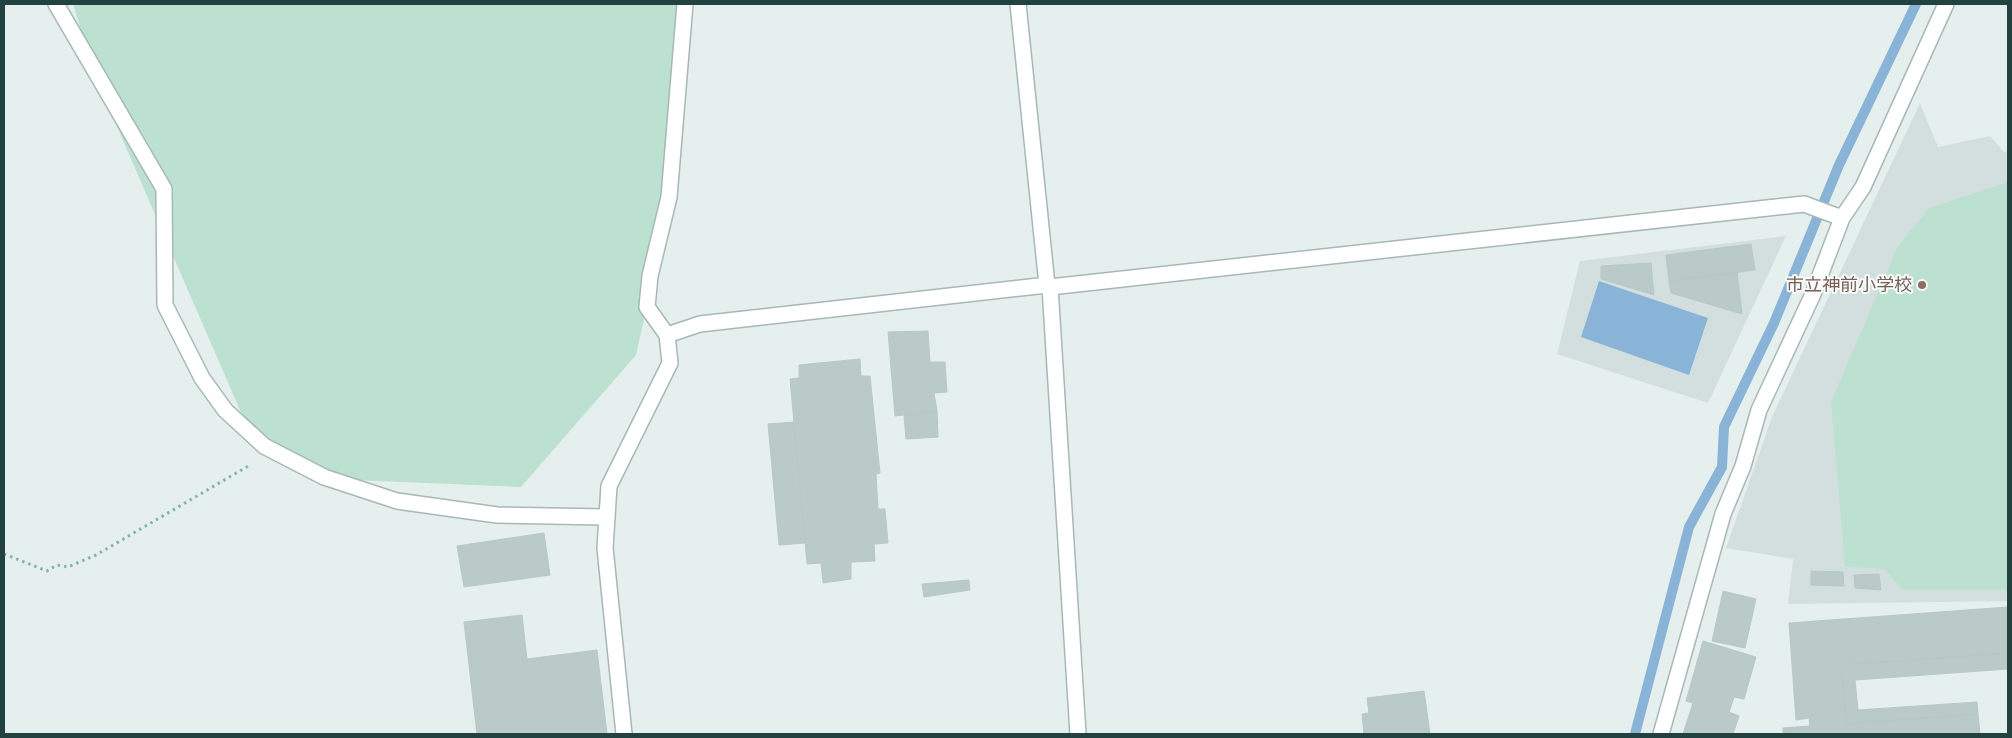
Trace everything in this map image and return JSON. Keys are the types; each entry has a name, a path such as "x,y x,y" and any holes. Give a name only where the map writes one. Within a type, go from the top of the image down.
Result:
{"street":[{"path":"56,4 164,189 165,305 202,378 225,410 264,446 324,477 397,501 497,515 605,517"},
{"path":"624,734 605,548 605,517 609,486 670,363 667,335 647,307 650,276 669,197 685,4"},
{"path":"1018,4 1048,286 1078,734"},
{"path":"1661,734 1723,514 1743,466 1759,410 1813,294 1841,217 1864,187 1946,4"},
{"path":"667,335 700,324 1804,204 1841,217"}],"path":[{"path":"4,554 47,571 57,565 68,567 96,555 274,451"}],"shaded area":[{"name":"市立神前小学校","path":"1920,103 1938,147 1990,136 2004,152 2008,151 2008,601 1788,604 1793,559 1726,548 1772,417"},
{"name":"市立神前小学校","path":"1786,236 1708,403 1557,354 1580,261"}],"green space":[{"path":"73,4 691,4 670,204 636,355 521,487 330,479 246,424 95,76"},
{"name":"市立神前小学校","path":"2008,182 2008,590 1903,590 1884,569 1845,567 1831,402 1897,248 1929,208"}],"water":[{"path":"1599,281 1708,318 1689,375 1581,337"}],"building":[{"path":"1751,244 1755,270 1669,281 1666,255"},
{"path":"1651,263 1654,295 1601,279 1601,266"},
{"path":"1737,272 1742,314 1671,293 1669,281"},
{"path":"928,331 930,362 945,362 947,392 934,393 937,411 895,416 888,332"},
{"path":"860,359 861,376 870,376 880,473 876,474 878,509 885,509 888,543 874,544 875,561 851,562 851,579 823,583 821,563 807,564 790,379 799,378 799,365"},
{"path":"937,411 938,437 906,439 904,415"},
{"path":"794,422 805,543 779,545 768,424"},
{"path":"544,533 550,575 464,587 457,546"},
{"path":"1811,571 1843,572 1844,586 1811,585"},
{"path":"1879,574 1881,590 1855,588 1854,575"},
{"path":"969,580 970,590 924,597 922,584"},
{"path":"1723,591 1756,599 1745,648 1712,641"},
{"path":"2008,607 2008,653 1854,664 1854,657 1841,658 1846,724 1978,714 1980,734 1783,734 1783,728 1810,726 1809,718 1796,720 1789,623"},
{"path":"522,615 527,659 597,650 607,734 477,734 464,622"},
{"path":"1703,641 1756,657 1744,699 1734,697 1729,712 1739,716 1733,734 1683,734 1693,703 1686,701"},
{"path":"2008,653 2008,669 1855,680 1858,710 1977,702 1978,714 1846,724 1841,658 1854,657 1854,664"},
{"path":"1424,691 1430,734 1364,734 1362,714 1369,713 1367,698"}],"waterway":[{"path":"1635,734 1689,527 1722,467 1724,427 1774,323 1839,165 1916,4"}],"place":[{"name":"市立神前小学校","path":"1922,285"}]}
